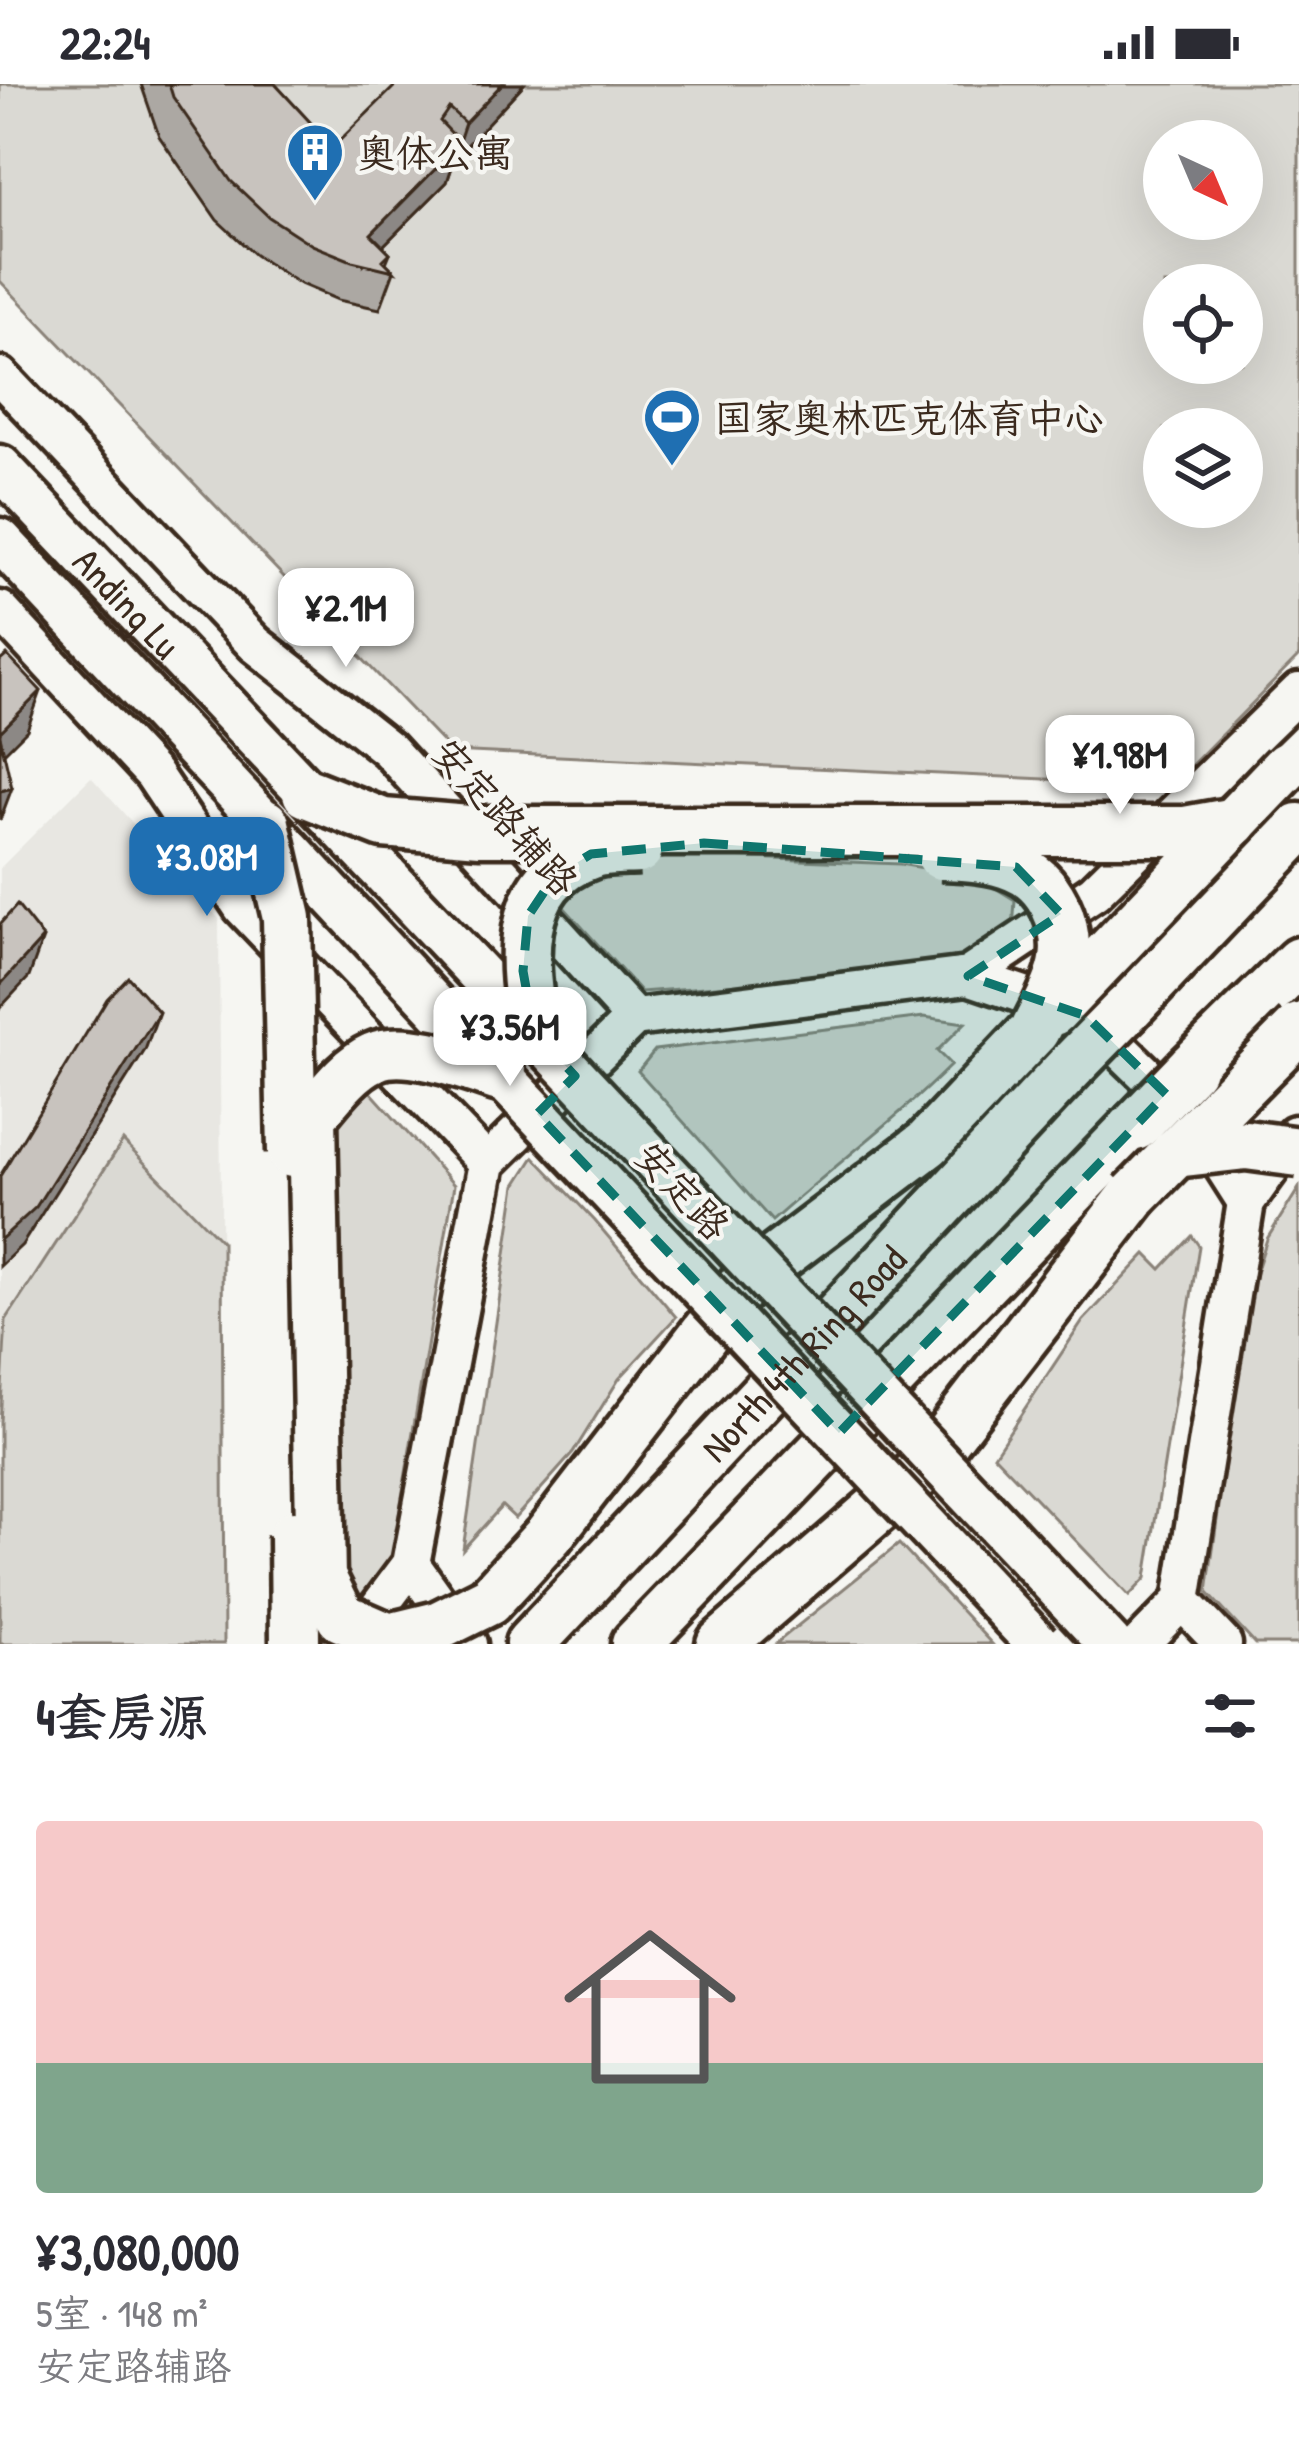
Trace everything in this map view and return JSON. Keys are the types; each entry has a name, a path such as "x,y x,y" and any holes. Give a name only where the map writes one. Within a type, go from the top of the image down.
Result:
{"highway":[{"path":"447,1644 478,1622 743,1284 927,1144 1293,760"},
{"path":"307,793 383,823 481,831 1184,831 1234,822"},
{"path":"265,824 287,918 295,1644"},
{"name":"North 4th Ring Road","path":"531,1643 1299,828"},
{"path":"534,1032 523,971 528,916 554,877 591,854 704,843 969,856 1016,867 1031,877 1064,917 1064,963 1036,1030"},
{"name":"North 4th Ring Road","path":"636,1644 1299,962"},
{"path":"721,1644 922,1471 1134,1195 1299,1028"},
{"path":"478,1622 389,1638 340,1617 321,1576 312,1116 340,1083 376,1055 430,1054 503,1078"},
{"path":"1175,1153 1246,1145 1299,1151"}],"main road":[{"name":"Anding Lu","path":"0,467 255,738"},
{"name":"Anding Lu","path":"0,540 216,773"},
{"name":"安定路","path":"255,738 1109,1644"},
{"name":"安定路","path":"216,773 1038,1644"}],"street":[{"name":"安定路辅路","path":"0,376 255,644 388,749 634,1018"},
{"path":"0,610 153,773 242,907 487,1162"},
{"path":"968,976 1094,892 1299,692"},
{"path":"351,1644 411,1564 487,1162 634,1018 968,976 1086,1016 1195,1122 1246,1202"},
{"path":"1140,1644 1182,1601 1246,1202 1299,1129"},
{"path":"411,1564 478,1622"},
{"path":"1182,1601 1223,1644"}],"highlighted area":[{"path":"704,843 1016,867 1061,914 968,976 1086,1016 1166,1094 839,1433 537,1114 575,1076 534,1032 523,971 528,916 554,877 591,854"}],"shaded area":[{"name":"国家奥林匹克体育中心","path":"0,84 1299,84 1299,656 1172,785 451,751 0,281"},
{"path":"91,777 219,919 224,1644 0,1644 0,868"},
{"path":"677,855 900,864 979,878 1015,900 1013,931 947,968 641,992 562,905 584,874"},
{"path":"924,1017 965,1023 937,1051 951,1065 772,1221 638,1071 655,1050"},
{"path":"368,1089 454,1185 387,1587 367,1612 334,1589 323,1181 340,1120"},
{"path":"123,1141 222,1242 224,1644 0,1644 0,1422 6,1320"},
{"path":"534,1157 676,1317 619,1379 573,1453 515,1518 502,1506 463,1549 516,1185"},
{"path":"1299,1188 1299,1644 1255,1644 1207,1592 1248,1297 1267,1239"},
{"path":"1192,1236 1199,1246 1146,1578 1129,1596 994,1455 1083,1321 1146,1254 1161,1269"},
{"path":"899,1544 992,1644 776,1644 780,1640"}],"building":[{"name":"奥体公寓","path":"169,84 275,84 333,147 397,84 502,84 465,123 449,108 440,121 461,143 371,234 390,253 383,260 394,271 312,245 269,217 231,181 173,97"},
{"path":"7,655 41,691 0,732 0,661"},
{"path":"0,736 12,788 0,791"},
{"path":"17,905 43,938 0,985 0,924"},
{"path":"128,977 159,1012 36,1207 0,1240 0,1176 107,999"}],"place":[{"name":"奥体公寓","path":"315,203"},
{"name":"国家奥林匹克体育中心","path":"672,468"}]}
